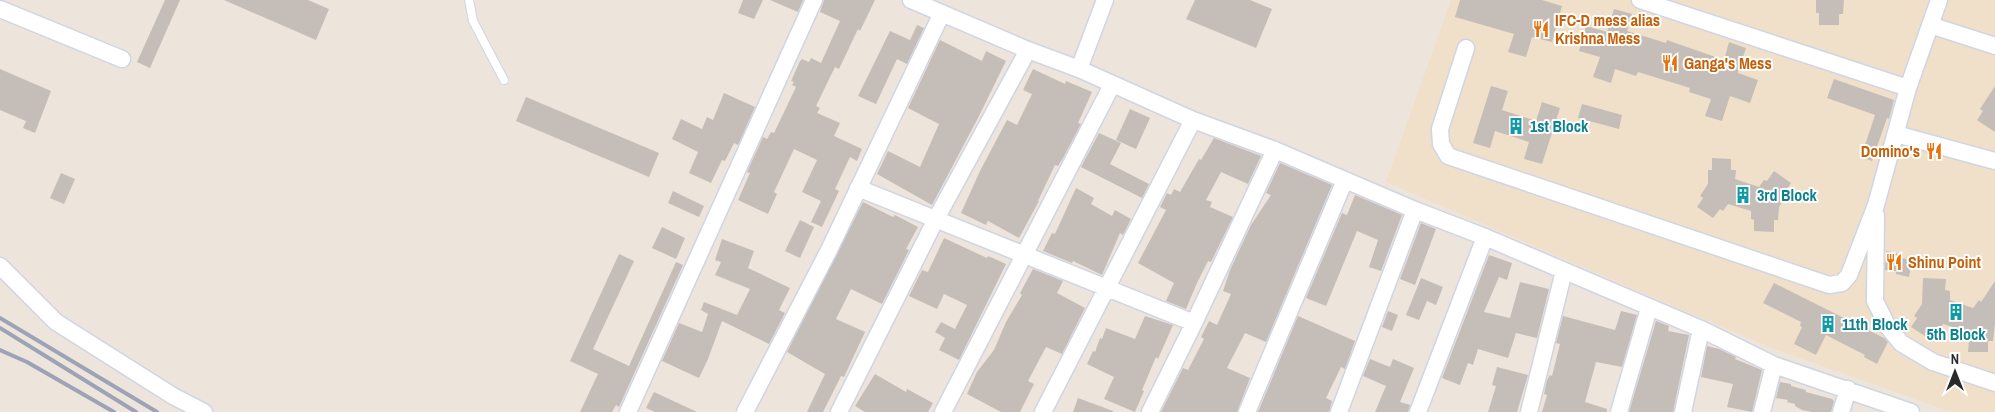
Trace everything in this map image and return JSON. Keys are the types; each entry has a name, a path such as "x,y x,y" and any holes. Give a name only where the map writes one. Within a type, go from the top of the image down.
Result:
{"street":[{"path":"628,412 814,0"},
{"path":"911,0 1028,50 1079,69 1193,120 1275,150 1415,210 1485,237 1702,329 1774,365 1911,412"},
{"path":"1079,69 1105,0"},
{"path":"1640,0 1908,88"},
{"path":"1466,48 1440,129 1441,144 1448,156 1829,285 1842,283 1849,275 1876,205 1908,88 1939,0"},
{"path":"10,8 122,59"},
{"path":"744,412 828,250 942,14"},
{"path":"1930,25 1995,46"},
{"path":"839,412 936,219 1028,50"},
{"path":"943,412 1112,85"},
{"path":"1043,412 1193,120"},
{"path":"1896,134 1995,161"},
{"path":"1150,412 1275,150"},
{"path":"1246,412 1345,180"},
{"path":"858,188 1194,323"},
{"path":"1876,205 1875,302 1888,328 1902,343 1933,362 1995,382"},
{"path":"1338,412 1415,210"},
{"path":"1418,412 1485,237"},
{"path":"0,266 56,322 173,396 204,412"},
{"path":"1530,412 1564,271"},
{"path":"1619,412 1649,308"},
{"path":"1683,412 1702,329"},
{"path":"1762,412 1774,365"},
{"path":"1841,412 1848,389"}],"lane":[{"path":"469,0 473,21 504,80"}],"shaded area":[{"path":"1451,0 1995,0 1995,412 1951,412 1769,347 1386,182"}],"building":[{"path":"165,0 180,0 150,68 137,62"},
{"path":"224,0 308,0 329,9 316,40"},
{"path":"743,0 763,0 754,19 738,13"},
{"path":"770,0 803,0 798,12"},
{"path":"824,0 875,0 860,31 858,29 839,69 835,67 816,106 820,108 817,113 840,123 834,136 862,149 857,161 850,157 835,189 839,191 822,227 811,222 821,201 802,192 817,160 794,149 774,192 777,194 768,214 738,200 750,173 747,172 763,137 767,139 771,132 774,133 796,87 792,85 794,82 791,81 800,61 802,59 809,62 811,58 821,63 840,21 820,12"},
{"path":"1195,0 1250,0 1272,9 1256,48 1186,19"},
{"name":"IFC-D mess alias Krishna Mess","path":"1460,0 1542,0 1562,6 1552,42 1532,37 1526,57 1508,52 1514,34 1455,17"},
{"path":"1816,0 1844,0 1843,14 1839,14 1839,25 1819,25 1819,13 1816,13"},
{"name":"Ganga's Mess","path":"1614,9 1632,14 1627,31 1666,43 1667,40 1724,60 1729,42 1746,48 1738,73 1758,80 1750,103 1730,96 1722,121 1705,116 1711,99 1689,92 1690,88 1638,72 1636,76 1615,69 1611,83 1593,77 1600,57 1579,51 1586,26 1607,32"},
{"path":"917,25 924,28 907,64 897,59 876,104 858,96 890,31 910,40"},
{"path":"940,40 982,61 986,51 1006,61 932,205 877,174 888,151 920,167 939,124 908,108"},
{"path":"0,69 51,91 35,133 23,128 26,121 0,110"},
{"path":"1033,69 1065,84 1066,81 1092,92 1078,123 1081,124 1058,166 1055,165 1039,201 1019,238 988,221 986,225 961,213 980,171 1007,120 1017,125 1032,94 1023,90"},
{"path":"1834,79 1894,100 1889,119 1887,118 1872,161 1861,157 1875,115 1827,98"},
{"name":"1st Block","path":"1491,86 1508,91 1502,110 1536,121 1542,102 1560,108 1542,164 1524,159 1529,142 1495,131 1490,148 1473,143"},
{"path":"1995,86 1995,132 1977,120 1983,111 1980,109"},
{"path":"724,93 755,107 738,145 734,143 725,161 722,160 711,183 689,173 698,152 672,139 681,119 702,129 707,117 713,120"},
{"path":"526,97 659,153 649,177 516,121"},
{"path":"1582,104 1622,115 1619,129 1578,118"},
{"path":"1130,109 1150,118 1136,149 1116,140"},
{"path":"1099,133 1121,143 1110,164 1149,184 1142,198 1081,167"},
{"path":"1214,138 1261,156 1248,184 1221,172 1206,200 1212,202 1210,207 1233,217 1211,262 1208,261 1186,309 1166,301 1174,283 1138,263 1166,210 1160,207 1167,193 1171,195 1174,189 1180,192 1199,159 1201,160"},
{"name":"3rd Block","path":"1712,158 1731,159 1731,170 1736,170 1735,179 1759,187 1764,180 1767,181 1774,171 1791,183 1784,193 1787,194 1779,207 1778,220 1774,220 1774,232 1754,231 1754,220 1751,219 1751,211 1728,204 1723,211 1720,209 1713,218 1697,207 1703,198 1700,196 1708,184 1708,170 1712,170"},
{"path":"1280,163 1332,185 1266,342 1245,333 1227,368 1250,378 1237,412 1161,412 1183,368 1188,370 1204,339 1201,337 1209,321 1217,325 1231,294 1223,291 1230,270 1251,225 1271,195 1266,193"},
{"path":"61,173 75,179 64,204 50,198"},
{"path":"1076,188 1094,198 1091,204 1112,216 1115,210 1131,219 1123,235 1120,233 1102,275 1073,261 1072,263 1043,251 1052,233 1055,234"},
{"path":"673,191 704,206 699,217 668,203"},
{"path":"1355,195 1402,215 1381,271 1369,267 1378,240 1357,231 1326,306 1306,298 1342,213 1347,215"},
{"path":"863,202 918,227 906,249 909,250 882,304 851,289 836,319 865,332 844,377 841,376 823,412 807,412 825,374 787,352"},
{"path":"800,220 814,227 800,258 785,251"},
{"path":"1421,223 1436,229 1415,285 1400,279"},
{"path":"662,227 685,238 676,259 652,248"},
{"path":"944,238 987,258 988,256 1006,264 959,360 939,350 945,338 935,332 941,322 955,329 967,305 944,294 937,309 909,296 922,270 928,272"},
{"path":"722,239 754,251 748,268 790,288 779,310 785,313 769,344 722,321 699,378 662,361 679,323 702,332 708,314 701,310 704,302 737,315 750,289 715,275 721,262 715,260"},
{"path":"1886,251 1897,253 1897,257 1912,260 1909,277 1896,274 1896,271 1885,270"},
{"path":"619,254 634,261 593,349 629,366 676,262 683,265 619,407 616,405 612,412 580,412 598,374 570,361"},
{"path":"1489,255 1512,263 1507,280 1499,277 1484,312 1510,318 1520,282 1549,289 1537,338 1516,333 1508,358 1478,349 1473,365 1468,363 1460,385 1442,378"},
{"path":"1033,269 1063,281 1057,293 1085,308 1062,354 1046,347 1028,381 1034,384 1020,412 1001,412 967,394 977,372 994,350"},
{"path":"1421,278 1443,287 1436,305 1427,301 1419,320 1406,315"},
{"name":"5th Block","path":"1923,278 1946,279 1945,290 1950,291 1950,300 1973,308 1979,300 1981,302 1995,281 1995,324 1993,341 1988,341 1988,352 1968,352 1969,340 1965,340 1965,331 1943,324 1938,331 1934,329 1928,338 1911,327 1917,318 1914,316 1922,304"},
{"name":"11th Block","path":"1774,283 1884,338 1888,342 1877,364 1864,357 1865,355 1826,335 1816,355 1794,344 1802,327 1800,326 1801,322 1763,303"},
{"path":"1388,311 1398,315 1392,331 1382,327"},
{"path":"1621,311 1637,315 1622,367 1596,362 1585,402 1607,409 1607,412 1542,412 1547,395 1544,394 1547,380 1550,375 1552,376 1560,344 1556,343 1563,316 1615,330"},
{"path":"1145,316 1173,325 1158,359 1156,357 1135,412 1104,399 1114,377 1087,364 1093,351 1095,352 1100,338 1102,339 1106,328 1135,339"},
{"path":"1298,316 1355,341 1345,369 1341,367 1326,398 1332,401 1329,412 1258,412"},
{"path":"1656,321 1669,326 1668,331 1689,335 1673,412 1629,412"},
{"path":"1707,346 1719,349 1736,357 1735,359 1762,370 1752,412 1727,407 1733,384 1701,377"},
{"path":"1370,359 1390,367 1393,359 1414,368 1400,402 1410,405 1408,412 1375,412 1386,386 1363,376"},
{"path":"1497,367 1528,375 1517,412 1488,412 1496,386 1492,385"},
{"path":"875,374 906,392 907,389 933,403 928,412 865,412 855,406"},
{"path":"1780,382 1791,384 1791,386 1806,390 1806,392 1832,399 1834,401 1831,412 1802,410 1795,406 1795,404 1787,402 1788,400 1776,398"},
{"path":"654,392 697,412 655,412 646,408"},
{"path":"1078,398 1113,411 1113,412 1073,412"}],"railway":[{"path":"0,318 157,412"},
{"path":"0,328 136,412"},
{"path":"0,350 27,362 114,412"}],"place":[{"name":"IFC-D mess alias Krishna Mess","path":"1541,29"},
{"name":"Ganga's Mess","path":"1670,63"},
{"name":"1st Block","path":"1516,126"},
{"name":"Domino's","path":"1934,151"},
{"name":"3rd Block","path":"1743,195"},
{"name":"Shinu Point","path":"1894,262"},
{"name":"5th Block","path":"1956,312"},
{"name":"11th Block","path":"1828,324"}]}
